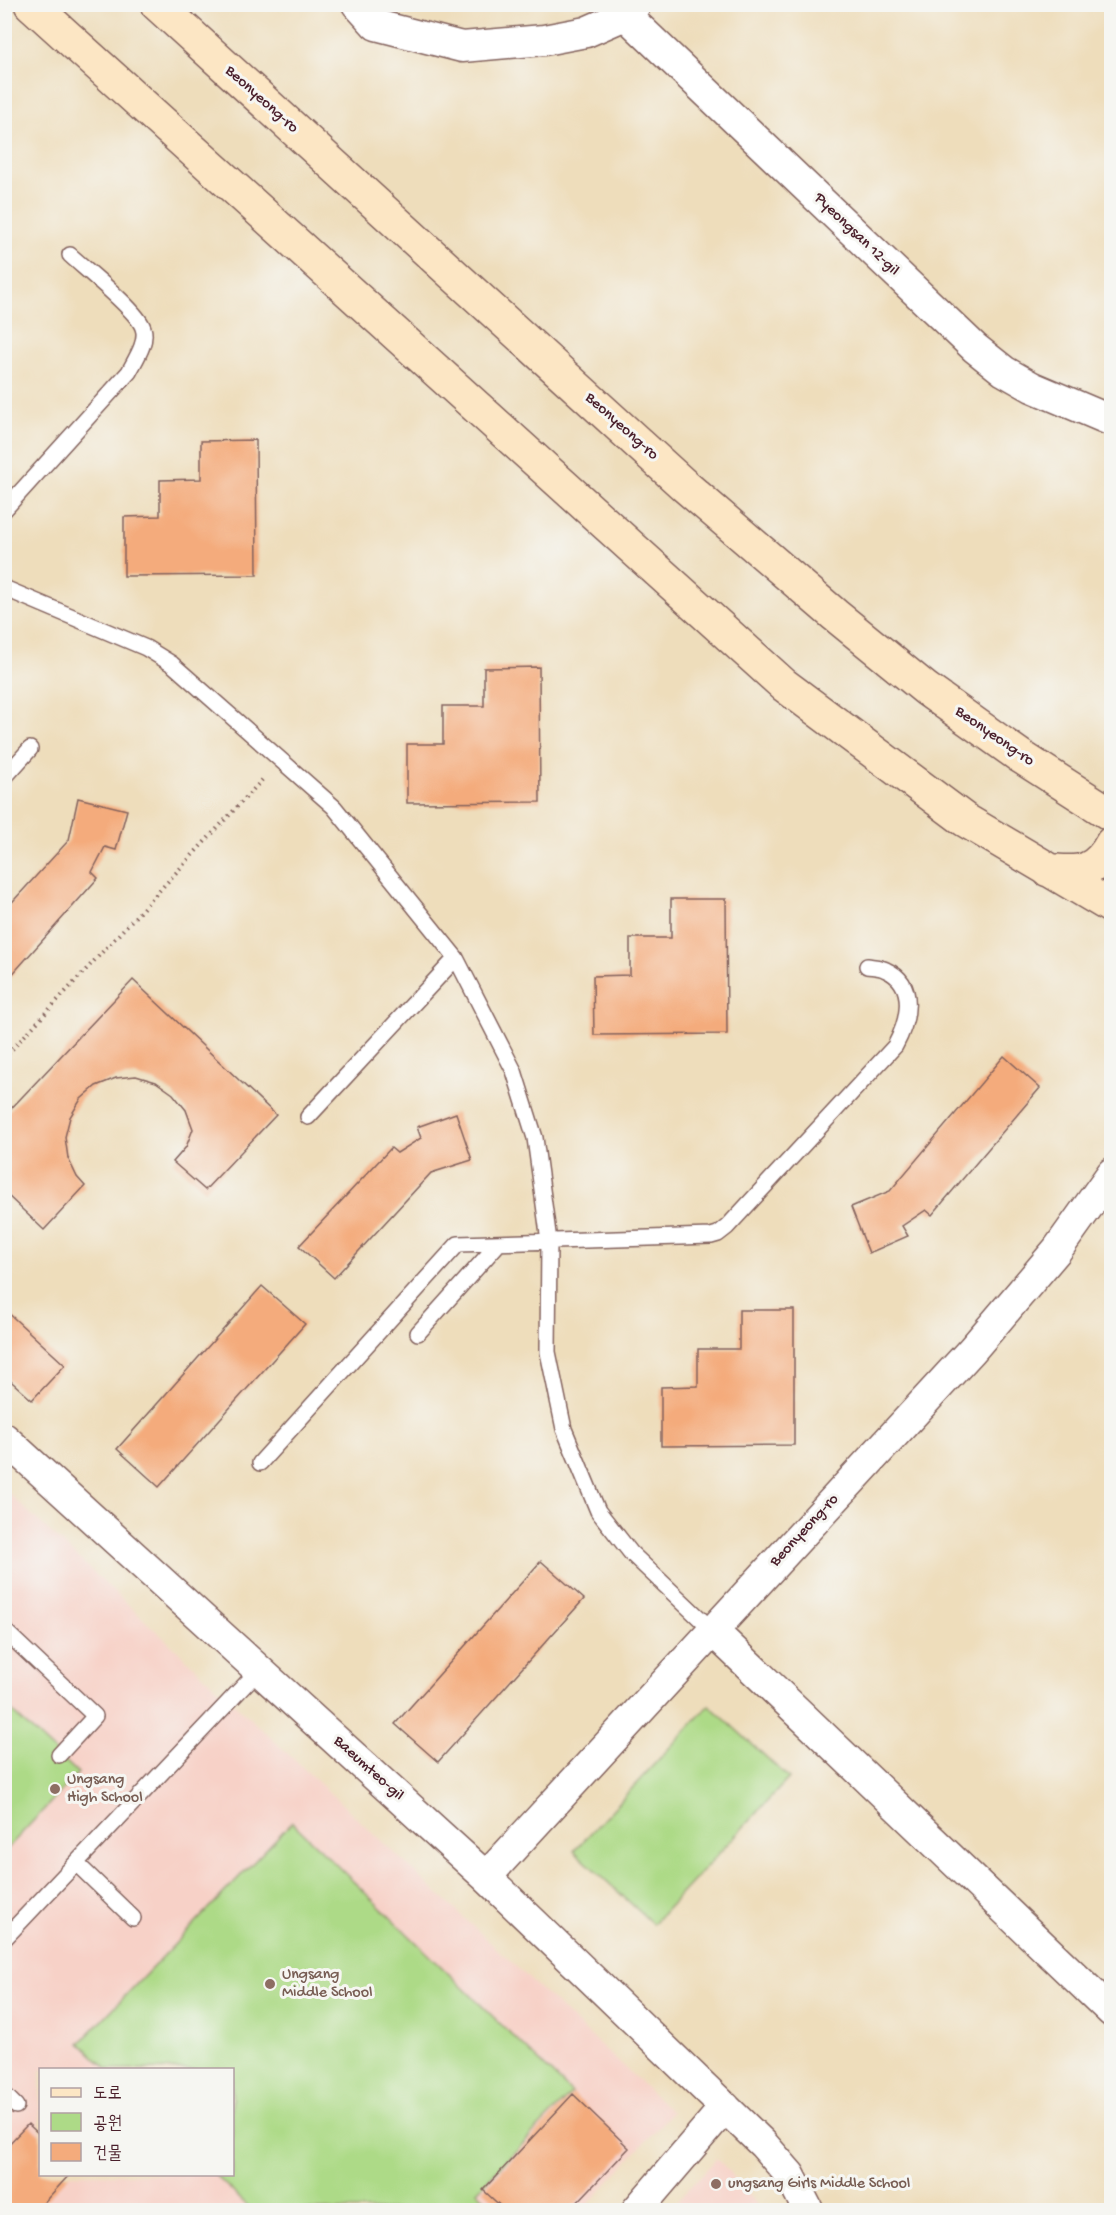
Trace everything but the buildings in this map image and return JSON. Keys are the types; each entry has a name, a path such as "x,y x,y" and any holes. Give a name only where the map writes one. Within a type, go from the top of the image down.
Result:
{"main road":[{"path":"32,4 784,685 965,820 1112,907"},
{"name":"Beonyeong-ro","path":"157,4 677,478 835,615 926,689 1020,756 1103,810"},
{"path":"1103,810 1112,836"},
{"path":"1048,870 1072,873 1091,867 1105,856 1112,843"}],"street":[{"path":"357,4 376,26 462,46 544,40 586,32 625,8"},
{"name":"Pyeongsan 12-gil","path":"625,8 975,348 1004,371 1032,387 1112,421"},
{"name":"Beonyeong-ro","path":"486,1877 972,1350 1057,1250 1112,1173"},
{"name":"Baeumteo-gil","path":"4,1438 486,1877 764,2144 790,2175 808,2211"},
{"path":"713,1631 1112,2012"},
{"path":"637,2211 725,2107"}],"lane":[{"path":"4,510 129,372 142,348 144,329 135,314 70,255"},
{"path":"4,588 146,648 172,664 334,807 456,958 514,1071 535,1138 549,1241 548,1352 564,1429 598,1511 631,1553 713,1631"},
{"path":"4,778 30,749"},
{"path":"308,1117 456,958"},
{"path":"260,1463 458,1244 711,1236 727,1227 895,1046 904,1030 909,1011 906,993 899,979 886,970 867,966"},
{"path":"418,1333 499,1243"},
{"path":"4,1629 95,1716 59,1755"},
{"path":"4,1939 259,1670"},
{"path":"76,1863 133,1918"},
{"path":"4,2094 16,2106"}],"path":[{"path":"4,1058 281,759"}],"shaded area":[{"name":"Ungsang Middle School","path":"4,1489 672,2112 583,2210 5,2210"},
{"name":"ungsang Girls Middle School","path":"717,2158 762,2210 669,2210"}],"green space":[{"path":"4,1704 78,1773 5,1851 4,1851"},
{"path":"709,1705 789,1778 653,1924 574,1851"},
{"path":"292,1822 572,2093 477,2191 496,2210 252,2210 216,2176 234,2176 234,2068 106,2068 80,2043"}],"place":[{"name":"Ungsang High School","path":"55,1789"},
{"name":"Ungsang Middle School","path":"270,1984"},
{"name":"ungsang Girls Middle School","path":"716,2184"}]}
